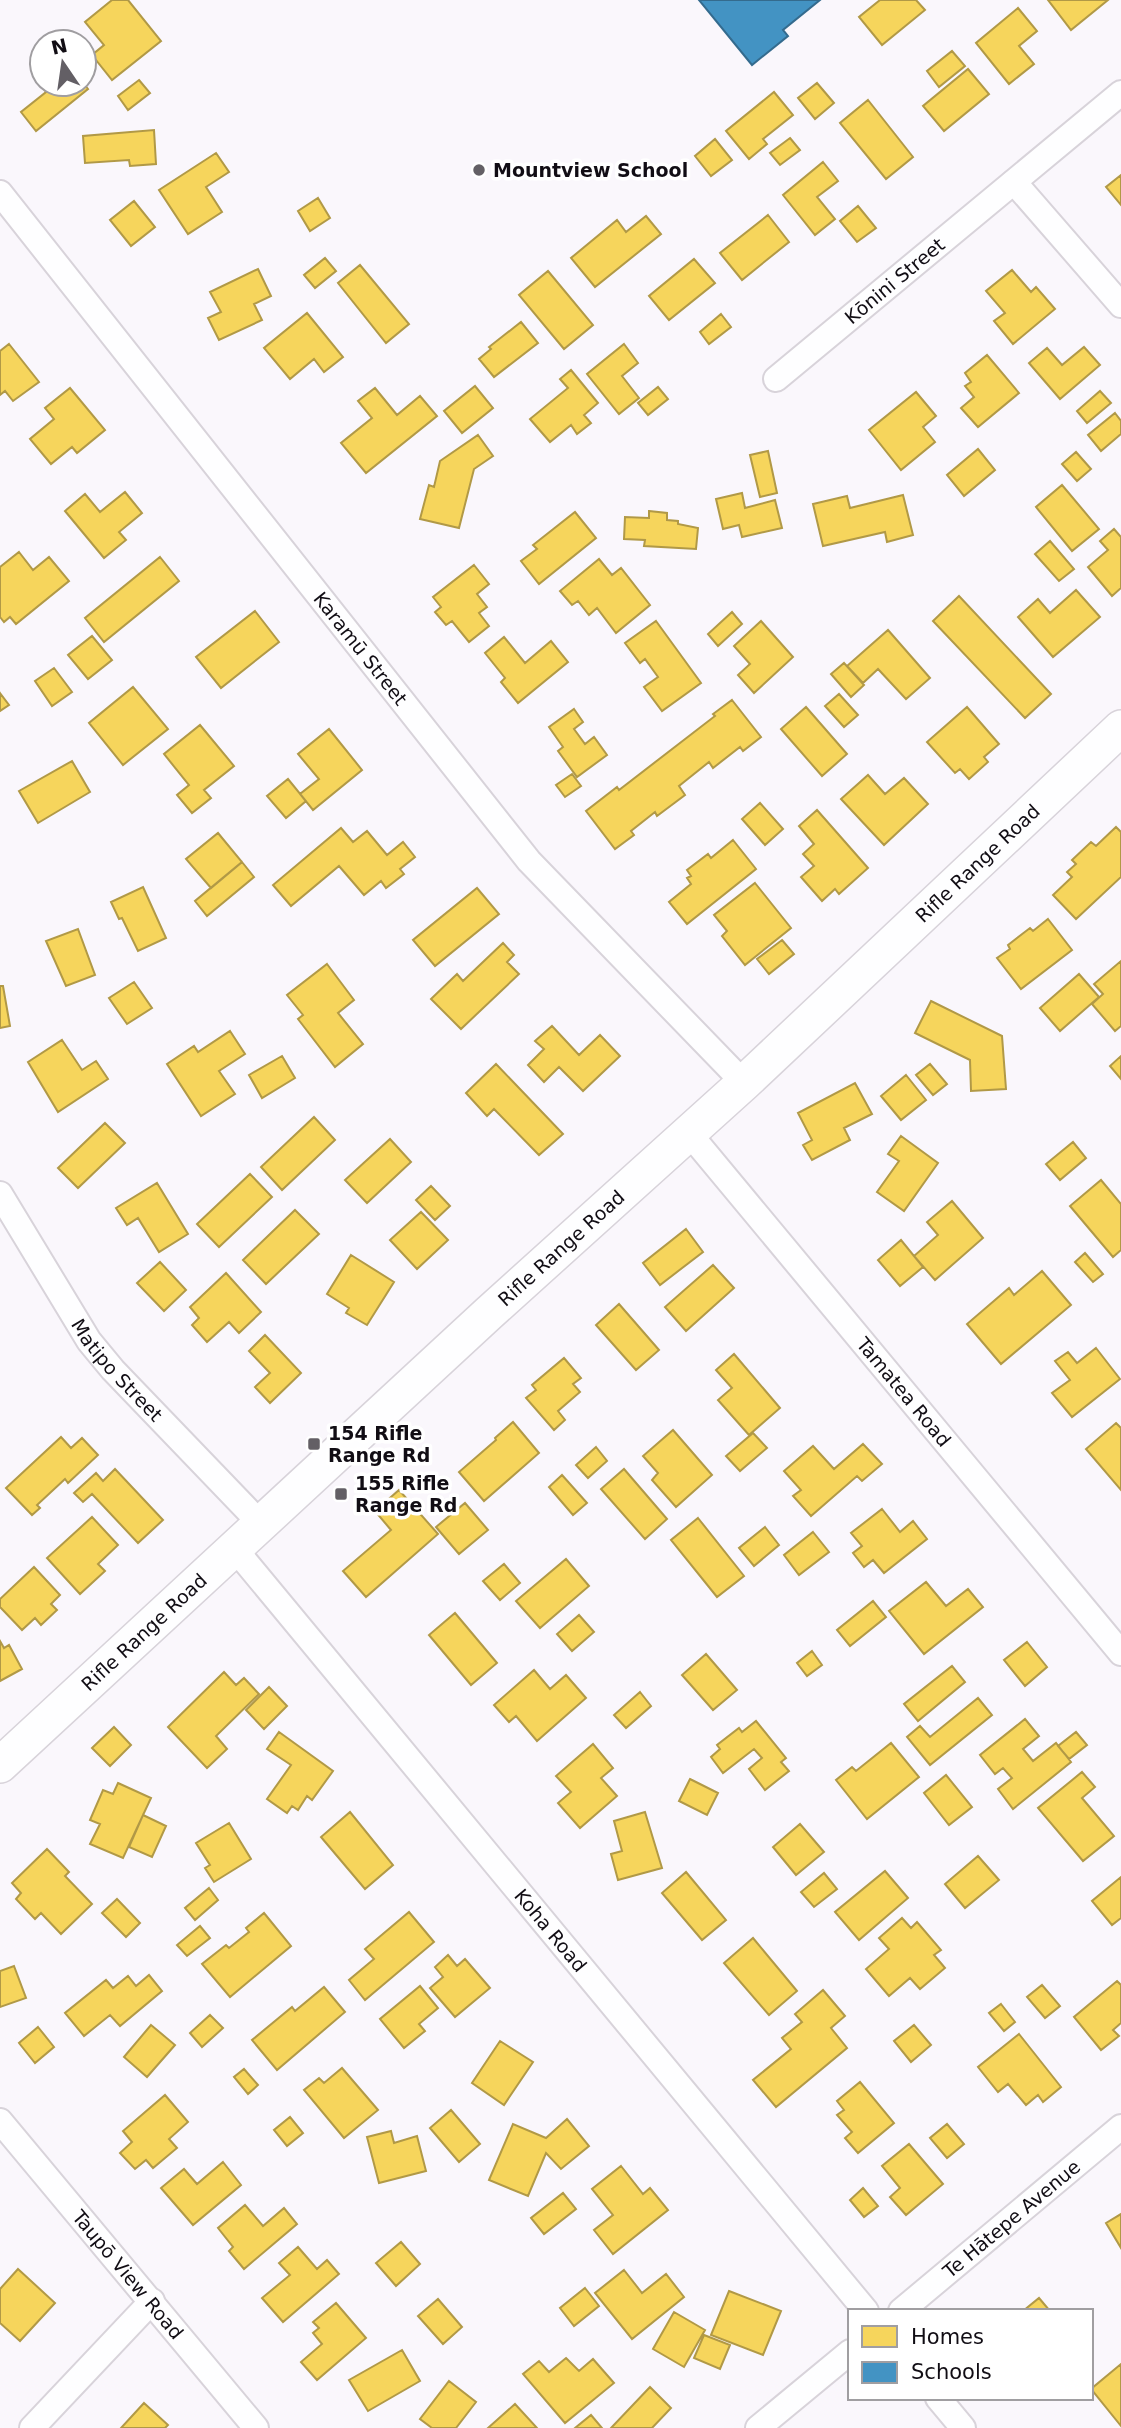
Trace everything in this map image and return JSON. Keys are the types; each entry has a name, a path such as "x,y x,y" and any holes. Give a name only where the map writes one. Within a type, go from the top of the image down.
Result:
{"street":[{"name":"Kōnini Street","path":"776,379 1121,93"},
{"path":"1014,182 1121,305"},
{"name":"Karamū Street","path":"0,193 530,861 744,1083"},
{"name":"Rifle Range Road","path":"0,1765 744,1083 1120,730"},
{"name":"Tamatea Road","path":"688,1132 1121,1653"},
{"name":"Matipo Street","path":"0,1194 89,1341 113,1370 261,1524"},
{"name":"Koha Road","path":"235,1549 864,2309"},
{"name":"Taupō View Road","path":"0,2121 256,2428"},
{"name":"Te Hātepe Avenue","path":"903,2309 1121,2127"},
{"path":"32,2428 152,2301"},
{"path":"758,2428 848,2354"},
{"path":"940,2400 963,2428"}],"building: Homes":[{"path":"112,0 128,0 161,41 112,80 98,62 98,50 104,45 98,38 98,28 90,28 85,22"},
{"path":"880,0 916,0 925,10 882,45 859,17"},
{"path":"1048,0 1108,0 1071,30"},
{"path":"1018,8 1037,31 1019,46 1034,64 1009,84 976,43"},
{"path":"952,51 965,66 939,87 927,71"},
{"path":"968,69 989,94 944,131 923,106"},
{"path":"139,80 150,93 128,110 118,96"},
{"path":"817,83 834,103 815,119 798,98"},
{"path":"774,92 793,115 763,139 767,144 749,159 726,131"},
{"path":"38,98 77,98 36,131 21,112"},
{"path":"868,100 913,157 886,179 840,123"},
{"path":"154,130 156,164 130,166 129,160 85,163 83,136"},
{"path":"790,138 800,150 780,165 770,153"},
{"path":"715,139 732,160 711,176 695,156"},
{"path":"216,153 229,172 206,187 222,212 188,234 159,190"},
{"path":"823,162 838,181 817,197 835,219 815,235 783,195"},
{"path":"1121,175 1121,205 1106,187"},
{"path":"318,198 330,218 310,231 298,211"},
{"path":"134,201 155,227 131,246 110,220"},
{"path":"858,206 876,228 857,242 840,221"},
{"path":"768,215 789,242 742,280 720,253"},
{"path":"646,216 661,234 595,287 571,258 617,220 626,232"},
{"path":"325,258 336,271 315,288 304,275"},
{"path":"694,259 715,283 669,320 649,296"},
{"path":"360,265 409,324 386,343 338,283"},
{"path":"258,269 271,296 254,304 262,320 219,340 208,318 221,312 210,292"},
{"path":"1012,270 1031,292 1036,287 1055,309 1013,344 994,321 1005,313 986,291"},
{"path":"548,271 593,325 564,349 519,295"},
{"path":"307,313 343,357 324,372 314,359 290,379 264,348"},
{"path":"721,314 731,327 709,344 700,332"},
{"path":"521,322 538,343 494,377 479,359 491,349 489,347"},
{"path":"9,344 39,382 13,401 5,391 0,395 0,351"},
{"path":"624,344 638,363 622,376 639,398 619,414 587,374"},
{"path":"1084,347 1100,365 1060,399 1029,363 1047,348 1062,365"},
{"path":"987,355 1019,393 978,427 961,408 974,397 965,386 971,382 965,373"},
{"path":"571,370 598,403 584,415 591,423 577,434 571,425 550,442 530,419 568,388 560,379"},
{"path":"475,386 493,408 462,433 444,411"},
{"path":"658,387 668,399 648,415 638,403"},
{"path":"70,388 105,430 77,453 72,447 51,464 30,439 54,419 45,408"},
{"path":"375,388 397,415 420,396 437,416 366,473 341,443 372,418 358,401"},
{"path":"1100,391 1111,403 1087,423 1077,411"},
{"path":"916,392 936,416 923,427 935,442 901,470 869,430"},
{"path":"1115,413 1121,421 1121,434 1101,451 1088,435"},
{"path":"478,435 493,456 474,469 459,528 420,519 429,485 434,487 440,461"},
{"path":"978,449 995,470 964,496 947,475"},
{"path":"768,451 777,493 760,497 750,455"},
{"path":"1076,452 1091,469 1077,481 1062,464"},
{"path":"1062,485 1099,529 1072,551 1036,507"},
{"path":"125,492 142,513 119,532 126,540 104,558 65,511 85,494 100,512"},
{"path":"742,493 745,508 775,500 782,528 742,537 739,525 723,529 716,499"},
{"path":"903,495 913,535 887,542 885,532 823,546 813,504 847,496 850,508"},
{"path":"649,511 667,513 667,520 698,528 696,549 644,546 645,540 624,539 625,517 649,518"},
{"path":"575,512 596,538 539,584 521,561 537,549 533,545"},
{"path":"1114,529 1121,537 1121,588 1112,596 1088,567 1108,550 1100,541"},
{"path":"1050,541 1074,569 1059,581 1035,554"},
{"path":"19,552 33,570 49,557 69,581 16,624 10,617 4,622 0,617 0,567"},
{"path":"160,557 179,581 104,642 85,618"},
{"path":"599,559 612,575 621,568 650,605 616,633 597,608 589,615 578,601 572,605 560,591"},
{"path":"474,565 489,584 477,594 487,607 479,613 489,626 469,642 452,621 446,625 435,612 441,607 433,597"},
{"path":"1076,590 1100,617 1053,657 1018,617 1038,599 1050,613"},
{"path":"959,596 1051,694 1025,718 933,621"},
{"path":"255,611 279,642 221,688 196,657"},
{"path":"732,612 742,624 718,646 708,634"},
{"path":"656,621 701,683 662,711 644,687 658,677 645,659 640,663 625,643"},
{"path":"761,621 793,657 754,693 738,675 750,664 734,646"},
{"path":"888,630 930,678 906,699 878,669 863,683 847,666"},
{"path":"92,636 112,660 88,679 68,655"},
{"path":"504,637 525,663 551,641 568,662 518,703 501,682 505,678 485,653"},
{"path":"844,663 864,685 851,697 831,674"},
{"path":"54,668 72,692 52,706 35,681"},
{"path":"133,687 168,729 123,765 89,723"},
{"path":"0,693 9,705 0,711"},
{"path":"839,694 858,715 844,727 825,706"},
{"path":"732,700 761,737 743,751 740,747 713,768 709,762 679,786 685,795 657,816 655,812 631,831 634,835 615,849 586,811 617,787 619,790"},
{"path":"806,707 847,754 822,776 781,729"},
{"path":"967,707 999,744 984,757 988,762 969,779 960,769 955,773 927,742"},
{"path":"574,709 583,722 574,729 585,744 594,737 607,755 577,777 558,751 563,747 549,727"},
{"path":"200,725 234,766 204,790 211,798 192,813 177,795 189,785 164,754"},
{"path":"329,729 362,770 313,810 300,794 319,779 298,754"},
{"path":"72,761 90,792 38,823 19,791"},
{"path":"572,774 581,786 565,797 556,785"},
{"path":"868,775 885,794 904,778 928,804 884,845 841,799"},
{"path":"288,779 306,801 286,818 267,796"},
{"path":"760,803 783,829 765,845 742,819"},
{"path":"817,810 868,868 839,894 835,889 822,901 801,877 814,866 803,854 814,844 799,826"},
{"path":"1116,827 1121,832 1121,877 1076,919 1053,895 1072,877 1067,872 1076,864 1072,860 1091,842 1096,846"},
{"path":"341,828 353,842 367,831 387,855 403,842 415,857 400,869 404,874 386,888 381,881 364,895 339,866 291,906 273,885"},
{"path":"218,833 242,862 211,888 186,859"},
{"path":"733,840 756,869 687,924 669,902 691,884 687,878 691,876 687,870 708,854 711,858"},
{"path":"242,862 254,877 207,916 195,901"},
{"path":"755,883 791,928 745,965 722,936 727,931 714,915"},
{"path":"143,887 166,938 138,951 111,902"},
{"path":"477,888 499,914 435,966 413,940"},
{"path":"1048,919 1072,950 1021,989 997,958 1010,949 1008,945 1030,928 1033,931"},
{"path":"78,929 95,975 66,986 46,941"},
{"path":"782,940 794,954 769,974 757,959"},
{"path":"503,943 514,955 507,962 519,974 461,1029 431,999 457,974 463,981"},
{"path":"1121,961 1121,1026 1115,1031 1092,1004 1103,994 1094,984"},
{"path":"327,964 354,1000 338,1013 363,1044 335,1067 298,1019 303,1015 287,995"},
{"path":"1079,974 1099,997 1060,1031 1040,1008"},
{"path":"134,982 152,1008 127,1024 109,998"},
{"path":"0,986 3,986 10,1026 0,1028"},
{"path":"931,1001 1002,1036 1006,1089 971,1091 970,1060 915,1033"},
{"path":"552,1026 579,1055 600,1035 620,1056 583,1091 559,1067 544,1082 528,1065 544,1049 535,1041"},
{"path":"230,1031 245,1054 219,1071 235,1094 201,1116 167,1064 194,1046 198,1052"},
{"path":"62,1040 82,1070 96,1061 108,1079 58,1112 28,1062"},
{"path":"282,1056 295,1078 262,1098 249,1075"},
{"path":"1121,1056 1121,1079 1110,1066"},
{"path":"496,1064 563,1134 539,1155 494,1109 487,1116 466,1093"},
{"path":"930,1064 947,1084 933,1095 916,1075"},
{"path":"906,1075 926,1100 901,1120 881,1096"},
{"path":"855,1083 872,1114 844,1128 850,1140 812,1160 803,1145 812,1140 798,1113"},
{"path":"314,1117 335,1140 282,1190 261,1167"},
{"path":"105,1123 125,1143 78,1188 58,1168"},
{"path":"901,1136 938,1163 904,1211 877,1192 899,1161 888,1154"},
{"path":"390,1139 411,1162 367,1203 345,1180"},
{"path":"1073,1142 1086,1158 1060,1180 1046,1164"},
{"path":"250,1174 272,1197 219,1247 197,1224"},
{"path":"1101,1180 1121,1204 1121,1250 1113,1257 1070,1206"},
{"path":"157,1183 188,1234 159,1252 138,1218 127,1225 116,1208"},
{"path":"431,1186 450,1206 435,1220 416,1200"},
{"path":"952,1201 983,1238 935,1280 914,1256 938,1235 927,1222"},
{"path":"295,1210 319,1234 266,1284 243,1260"},
{"path":"421,1212 448,1240 417,1269 390,1240"},
{"path":"686,1229 703,1252 660,1285 643,1263"},
{"path":"901,1240 923,1267 900,1286 878,1260"},
{"path":"1085,1253 1103,1274 1093,1282 1075,1262"},
{"path":"351,1255 394,1282 367,1325 346,1313 349,1308 327,1294"},
{"path":"160,1262 186,1290 164,1311 137,1283"},
{"path":"713,1265 734,1288 686,1331 665,1307"},
{"path":"1042,1271 1071,1305 1001,1364 967,1324 1009,1288 1014,1295"},
{"path":"226,1273 261,1312 239,1333 229,1322 207,1342 192,1325 199,1318 190,1307"},
{"path":"619,1304 659,1350 636,1370 596,1325"},
{"path":"265,1335 301,1373 270,1403 255,1387 270,1373 249,1351"},
{"path":"1096,1348 1120,1379 1072,1417 1052,1393 1070,1380 1055,1361 1068,1352 1077,1363"},
{"path":"734,1354 780,1408 749,1435 718,1400 732,1388 716,1370"},
{"path":"564,1358 581,1378 573,1384 580,1392 558,1411 565,1420 554,1430 526,1398 536,1390 532,1385"},
{"path":"513,1422 539,1453 484,1501 459,1472"},
{"path":"1116,1423 1121,1428 1121,1490 1086,1449"},
{"path":"673,1430 712,1475 676,1507 652,1480 658,1473 643,1456"},
{"path":"753,1433 767,1448 740,1471 726,1456"},
{"path":"61,1437 71,1448 82,1438 98,1455 68,1483 65,1479 37,1505 40,1508 32,1515 6,1488"},
{"path":"863,1444 882,1464 862,1481 857,1476 811,1516 793,1496 801,1490 784,1471 813,1446 834,1469"},
{"path":"596,1447 607,1461 588,1478 576,1465"},
{"path":"115,1469 163,1520 138,1543 92,1494 83,1502 74,1493 96,1473 103,1481"},
{"path":"624,1469 667,1519 645,1539 601,1489"},
{"path":"562,1475 587,1503 573,1515 549,1487"},
{"path":"399,1490 438,1534 366,1597 343,1571 391,1530 375,1511"},
{"path":"465,1503 488,1530 459,1554 436,1527"},
{"path":"882,1509 900,1532 913,1521 927,1539 884,1573 873,1560 864,1567 853,1553 862,1546 851,1533"},
{"path":"92,1517 118,1545 98,1564 105,1571 80,1594 47,1558"},
{"path":"698,1518 744,1576 717,1597 671,1540"},
{"path":"765,1527 779,1545 754,1566 739,1548"},
{"path":"813,1532 829,1552 799,1575 784,1555"},
{"path":"566,1559 589,1586 540,1628 516,1601"},
{"path":"504,1564 520,1583 500,1600 483,1581"},
{"path":"34,1567 60,1595 51,1604 57,1610 41,1625 35,1618 22,1630 0,1607 0,1599"},
{"path":"926,1582 946,1606 968,1589 983,1607 924,1654 889,1611"},
{"path":"873,1601 886,1617 850,1646 837,1630"},
{"path":"455,1613 497,1663 471,1685 429,1635"},
{"path":"579,1615 594,1632 572,1651 557,1634"},
{"path":"0,1641 4,1648 9,1645 22,1669 0,1681"},
{"path":"1027,1642 1047,1667 1025,1686 1004,1660"},
{"path":"812,1651 822,1665 807,1676 797,1663"},
{"path":"706,1654 737,1690 713,1710 682,1675"},
{"path":"952,1666 965,1682 918,1721 904,1704"},
{"path":"534,1670 550,1689 566,1675 586,1698 537,1741 516,1716 509,1722 494,1705"},
{"path":"224,1672 236,1685 244,1678 259,1694 216,1736 227,1749 207,1768 168,1727"},
{"path":"269,1687 287,1706 264,1729 246,1710"},
{"path":"640,1692 651,1706 626,1728 614,1715"},
{"path":"978,1698 992,1715 930,1765 907,1737 920,1726 930,1737"},
{"path":"1025,1719 1039,1736 1023,1749 1033,1761 1056,1743 1071,1762 1013,1809 998,1789 1012,1778 1003,1768 995,1774 980,1755"},
{"path":"756,1721 786,1758 781,1762 789,1771 765,1790 749,1769 762,1758 754,1749 723,1773 711,1757 720,1749 717,1745 739,1728 742,1732"},
{"path":"114,1727 131,1745 110,1766 92,1748"},
{"path":"279,1732 333,1771 312,1800 307,1796 298,1810 292,1806 287,1813 267,1799 291,1765 267,1749"},
{"path":"1076,1732 1087,1745 1069,1759 1058,1746"},
{"path":"891,1743 919,1777 867,1819 836,1780 852,1767 856,1771"},
{"path":"593,1744 613,1768 601,1778 617,1796 580,1828 558,1803 571,1792 556,1776"},
{"path":"1082,1772 1095,1787 1082,1798 1114,1836 1083,1861 1038,1808"},
{"path":"946,1775 972,1807 949,1825 924,1793"},
{"path":"690,1779 718,1793 707,1815 679,1801"},
{"path":"118,1783 151,1798 123,1858 90,1844 100,1824 90,1820 103,1790 113,1794"},
{"path":"350,1812 393,1865 365,1889 321,1837"},
{"path":"645,1812 662,1868 618,1880 611,1854 622,1851 614,1821"},
{"path":"143,1815 166,1826 152,1857 129,1847"},
{"path":"229,1823 251,1859 214,1882 205,1868 210,1865 196,1843"},
{"path":"800,1824 824,1852 796,1875 773,1847"},
{"path":"47,1849 69,1872 65,1876 92,1904 61,1934 41,1913 35,1919 16,1899 21,1893 12,1883"},
{"path":"978,1856 999,1880 965,1908 945,1884"},
{"path":"885,1871 908,1898 859,1940 835,1912"},
{"path":"686,1872 726,1920 702,1940 662,1893"},
{"path":"824,1873 837,1889 814,1907 801,1892"},
{"path":"1121,1877 1121,1918 1112,1925 1092,1901"},
{"path":"209,1888 218,1900 195,1920 185,1908"},
{"path":"117,1899 140,1923 126,1937 102,1913"},
{"path":"409,1912 434,1942 365,2000 349,1980 374,1959 365,1949"},
{"path":"264,1913 291,1946 230,1997 202,1964 226,1945 229,1948 249,1932 246,1928"},
{"path":"902,1918 911,1928 917,1922 941,1950 934,1955 945,1968 920,1989 910,1978 889,1996 866,1969 889,1949 879,1938"},
{"path":"200,1926 210,1938 187,1956 177,1945"},
{"path":"753,1938 797,1991 769,2015 724,1963"},
{"path":"448,1955 457,1966 465,1959 490,1988 455,2017 430,1988 443,1977 435,1967"},
{"path":"14,1966 26,1998 0,2007 0,1971"},
{"path":"149,1975 162,1991 120,2026 110,2015 84,2036 65,2013 106,1980 113,1988 128,1976 136,1986"},
{"path":"1117,1981 1121,1985 1121,2023 1113,2030 1119,2036 1101,2050 1074,2017"},
{"path":"1042,1985 1060,2006 1045,2018 1027,1997"},
{"path":"420,1986 438,2008 419,2024 425,2031 404,2048 380,2019"},
{"path":"324,1987 345,2012 277,2070 252,2040 292,2007 295,2011"},
{"path":"823,1990 845,2016 831,2028 847,2048 776,2107 753,2080 791,2049 782,2038 802,2022 795,2014"},
{"path":"1001,2004 1015,2022 1004,2031 989,2013"},
{"path":"210,2015 223,2028 202,2047 190,2033"},
{"path":"151,2025 175,2045 147,2077 124,2057"},
{"path":"914,2025 931,2045 911,2062 894,2041"},
{"path":"38,2027 54,2047 35,2063 19,2043"},
{"path":"1019,2034 1061,2087 1043,2102 1038,2095 1026,2105 1008,2084 998,2092 978,2067"},
{"path":"500,2041 533,2062 504,2105 472,2083"},
{"path":"342,2068 378,2110 344,2138 304,2090 319,2078 324,2083"},
{"path":"244,2069 258,2085 248,2094 234,2077"},
{"path":"860,2082 894,2123 858,2153 845,2138 852,2132 837,2115 844,2110 837,2101"},
{"path":"165,2095 188,2122 169,2139 177,2148 153,2168 146,2160 135,2169 120,2153 132,2142 123,2131"},
{"path":"451,2110 480,2144 459,2162 430,2128"},
{"path":"290,2117 303,2133 287,2146 274,2130"},
{"path":"567,2119 589,2146 561,2169 546,2153 528,2196 489,2180 513,2124 546,2138"},
{"path":"947,2124 964,2144 947,2158 930,2138"},
{"path":"391,2131 394,2143 417,2136 426,2171 379,2183 367,2137"},
{"path":"909,2144 943,2184 906,2215 890,2197 900,2188 882,2166"},
{"path":"223,2162 241,2185 193,2225 161,2188 184,2169 197,2184"},
{"path":"621,2166 643,2194 650,2188 668,2210 613,2254 594,2230 613,2215 592,2189"},
{"path":"863,2188 878,2206 864,2217 850,2200"},
{"path":"563,2193 576,2209 544,2234 531,2218"},
{"path":"245,2205 263,2226 284,2208 297,2224 244,2269 229,2251 233,2247 218,2228"},
{"path":"1121,2214 1121,2248 1106,2223"},
{"path":"401,2242 420,2264 396,2286 376,2263"},
{"path":"298,2247 317,2269 327,2260 339,2274 283,2322 262,2298 290,2275 279,2263"},
{"path":"18,2269 55,2303 20,2341 0,2323 0,2289"},
{"path":"624,2270 642,2293 666,2274 684,2297 632,2339 595,2293"},
{"path":"585,2288 599,2306 574,2326 560,2308"},
{"path":"729,2291 781,2311 763,2355 711,2335"},
{"path":"1039,2298 1048,2309 1025,2309"},
{"path":"438,2299 462,2327 443,2344 418,2316"},
{"path":"336,2303 366,2338 317,2380 301,2362 322,2344 313,2333 319,2328 313,2322"},
{"path":"674,2312 705,2330 684,2367 653,2349"},
{"path":"704,2335 730,2345 720,2369 694,2358"},
{"path":"402,2350 420,2381 368,2411 349,2380"},
{"path":"566,2358 579,2371 593,2359 614,2383 565,2423 523,2374 539,2361 549,2372"},
{"path":"1121,2364 1121,2426 1093,2391 1093,2387"},
{"path":"449,2381 476,2402 456,2428 432,2428 420,2419"},
{"path":"650,2387 671,2408 652,2428 611,2428"},
{"path":"144,2403 168,2425 165,2428 121,2428"},
{"path":"515,2404 537,2428 488,2428"},
{"path":"591,2415 602,2428 575,2428"}],"building: Schools":[{"path":"699,0 820,0 783,30 788,36 752,65"}],"place":[{"name":"Mountview School","path":"479,170"},
{"name":"154 Rifle Range Rd","path":"314,1444"},
{"name":"155 Rifle Range Rd","path":"341,1494"}]}
